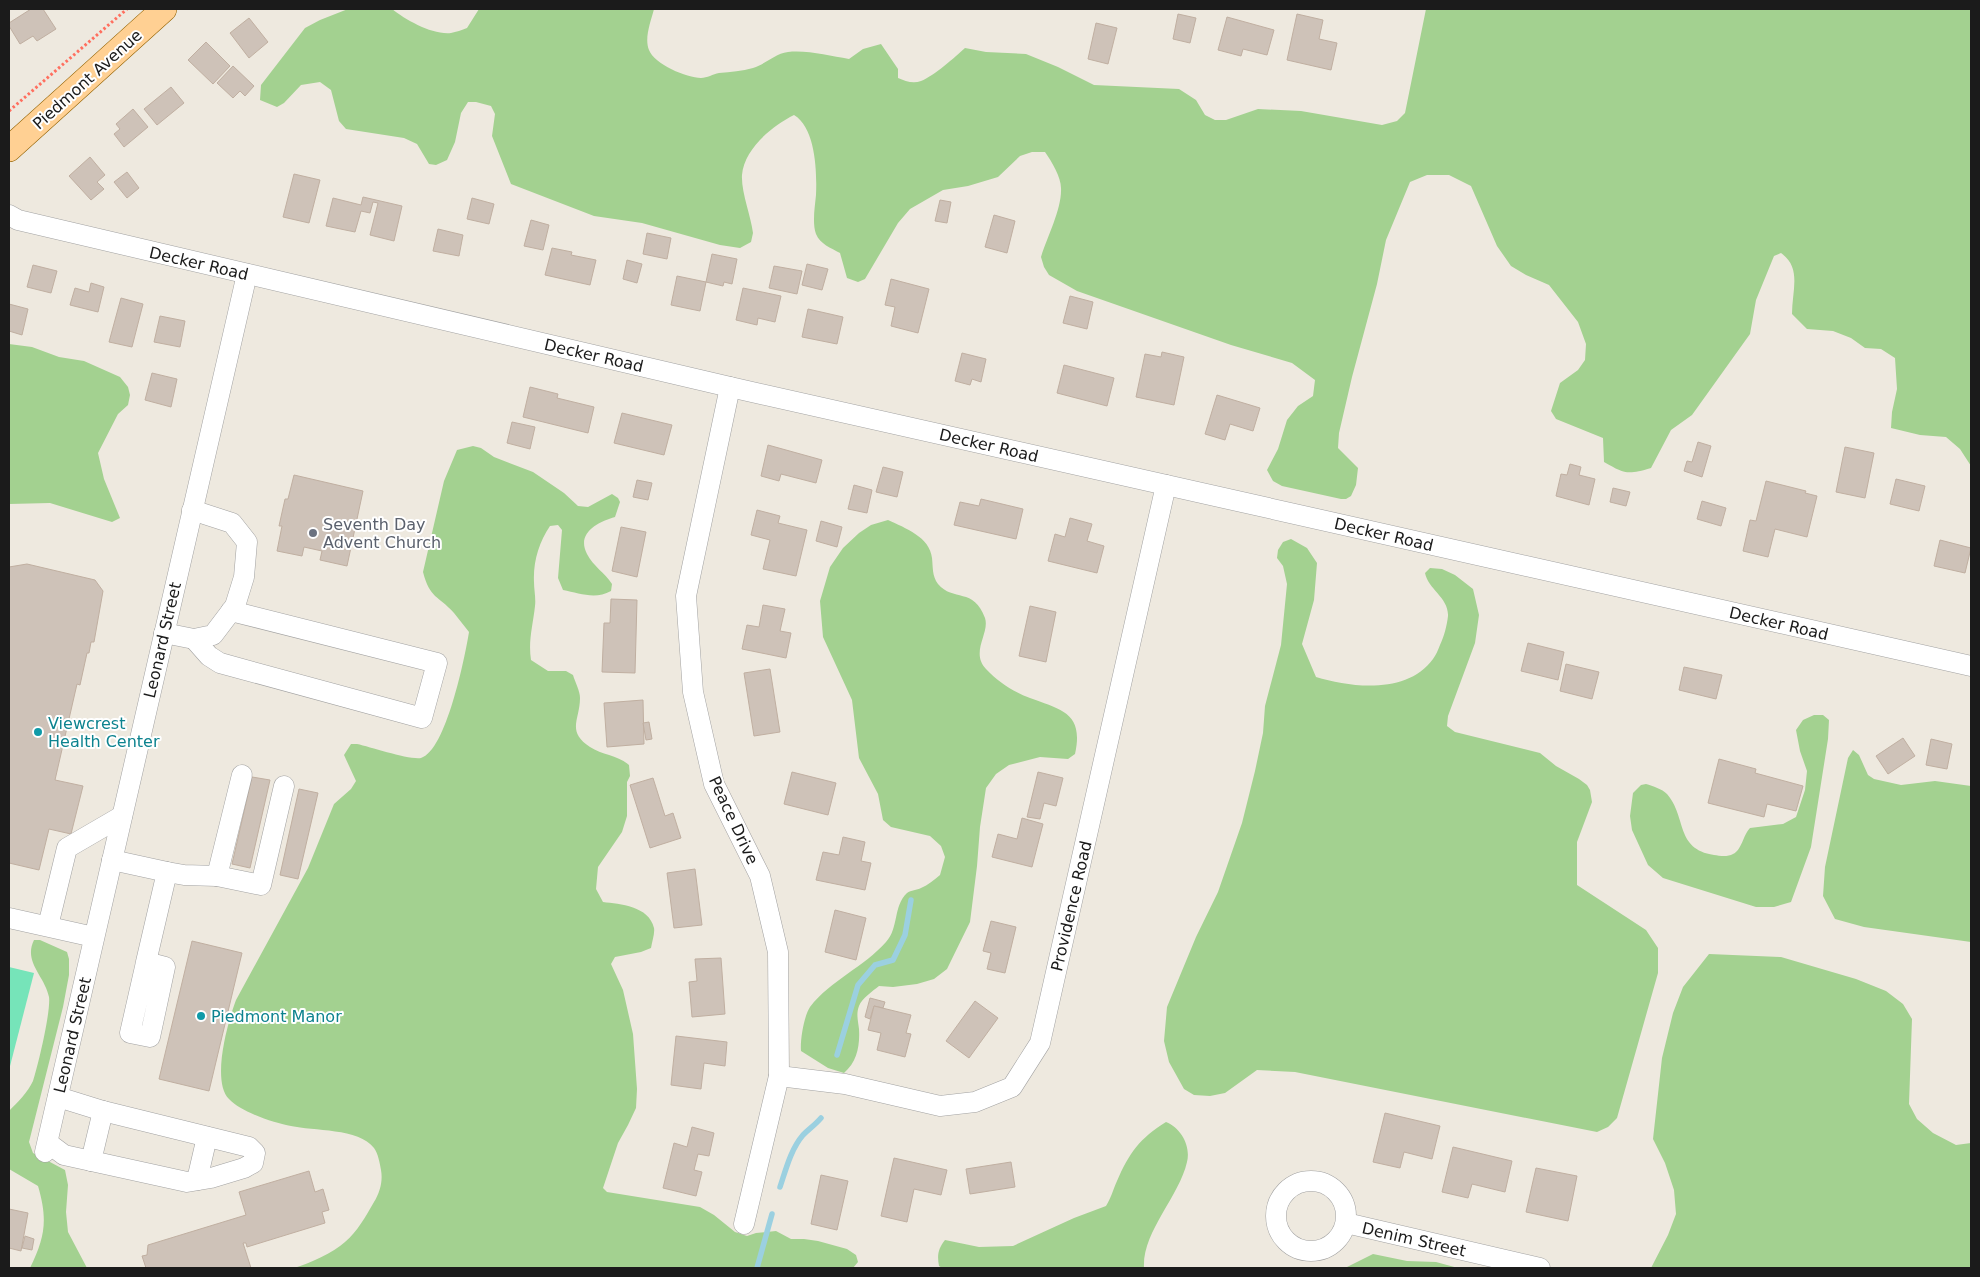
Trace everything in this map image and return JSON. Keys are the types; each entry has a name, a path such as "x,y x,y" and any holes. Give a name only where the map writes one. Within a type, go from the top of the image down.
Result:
{"main road":[{"name":"Piedmont Avenue","path":"9,149 164,9"}],"street":[{"name":"Decker Road","path":"9,215 18,220 730,387 1971,666"},
{"name":"Leonard Street","path":"91,1161 64,1155 47,1147 247,274"},
{"name":"Peace Drive","path":"730,387 686,596 693,692 714,784 760,876 778,952 779,1076 744,1224"},
{"name":"Providence Road","path":"779,1076 845,1084 940,1106 975,1102 1012,1087 1040,1043 1166,485"},
{"path":"164,633 194,639 213,635 235,606 244,577 247,542 232,523 192,510"},
{"path":"194,639 210,656 220,662 422,718 437,663 231,611"},
{"path":"218,876 242,775"},
{"path":"112,860 184,875 218,876 261,885 284,786"},
{"path":"48,926 66,848 122,816"},
{"path":"146,962 167,872"},
{"path":"9,918 94,937"},
{"path":"58,1097 103,1111 249,1146 255,1153 253,1163 244,1168 187,1182 91,1161 103,1111"},
{"path":"198,1180 207,1137"},
{"name":"Denim Street","path":"1346,1222 1540,1268"}],"path":[{"path":"9,111 127,9"}],"green space":[{"path":"348,9 392,9 404,18 428,29 436,32 451,33 467,28 479,9 654,9 647,40 652,55 664,65 680,73 695,77 703,78 719,73 753,68 788,52 811,53 849,59 863,49 881,44 898,69 898,78 915,82 932,75 965,48 986,52 1026,54 1094,85 1179,89 1196,100 1205,115 1215,120 1226,120 1258,109 1301,111 1382,125 1397,121 1405,113 1426,9 1971,9 1971,466 1960,449 1946,437 1920,435 1891,428 1897,389 1895,358 1881,349 1865,348 1851,338 1833,331 1807,329 1792,314 1794,273 1792,265 1781,253 1774,256 1756,300 1750,334 1692,415 1671,430 1651,468 1636,472 1626,472 1611,466 1604,462 1603,438 1556,419 1551,411 1560,383 1578,370 1585,360 1586,344 1578,322 1549,285 1511,266 1497,246 1471,186 1449,175 1427,175 1410,182 1386,240 1377,284 1352,377 1339,433 1338,448 1358,468 1356,485 1351,496 1341,499 1282,486 1273,481 1267,470 1278,449 1287,420 1298,406 1313,396 1315,380 1292,363 1231,345 1077,291 1049,275 1041,257 1057,214 1061,196 1061,184 1058,174 1045,152 1032,152 1020,156 998,177 968,186 943,190 910,209 898,223 865,279 858,282 847,278 840,253 823,243 816,234 814,220 816,175 814,152 807,130 794,115 777,125 761,139 748,156 744,165 742,182 753,233 751,242 740,248 720,245 642,223 594,216 511,184 492,136 495,114 491,106 468,102 461,113 455,142 447,160 436,165 429,164 417,144 404,138 346,129 339,121 331,90 320,82 301,85 284,103 277,107 260,100 261,85 305,28"},
{"path":"9,344 32,347 59,357 84,361 120,377 128,387 130,395 128,405 118,414 98,453 104,479 120,518 112,522 50,503 9,504"},
{"path":"473,446 481,448 494,457 533,472 564,493 578,506 588,507 612,494 620,502 615,517 596,525 590,530 584,540 587,554 612,584 611,591 605,594 587,595 563,590 558,578 562,530 558,525 550,526 546,532 537,553 535,567 535,603 530,646 531,660 548,671 566,671 573,675 580,698 576,725 578,736 595,750 620,759 629,765 627,816 622,832 598,867 596,889 603,902 625,905 640,911 651,921 654,928 651,948 615,957 611,964 623,990 633,1034 637,1089 636,1108 618,1143 603,1188 607,1192 700,1207 714,1215 735,1232 747,1236 776,1231 791,1239 818,1241 847,1249 856,1255 858,1262 853,1268 294,1268 334,1250 357,1229 379,1190 382,1174 379,1159 374,1148 358,1137 335,1131 284,1125 258,1116 234,1104 224,1090 221,1079 221,1065 229,1022 236,1000 308,868 334,804 351,789 356,781 344,755 351,744 408,757 421,758 430,752 446,722 459,681 469,632 454,613 435,596 423,572 444,481 457,450"},
{"path":"888,520 916,534 927,544 938,584 950,593 969,598 980,608 986,624 980,656 986,669 1012,690 1061,710 1068,715 1073,721 1077,740 1075,754 1068,759 1040,757 1009,765 996,774 986,788 970,922 947,969 934,979 917,984 893,987 879,986 865,997 860,1003 857,1017 859,1035 857,1053 852,1064 844,1073 828,1068 801,1051 803,1028 808,1011 818,997 868,959 886,942 893,930 903,898 907,893 924,887 940,875 945,857 941,846 930,836 891,827 883,820 878,794 859,758 852,700 823,637 820,601 830,567 843,548 859,533 871,525"},
{"path":"1291,539 1307,548 1317,563 1314,600 1302,644 1316,677 1346,684 1379,685 1409,678 1422,670 1437,652 1444,635 1448,616 1445,604 1430,584 1425,573 1430,568 1442,569 1455,575 1473,589 1479,615 1475,643 1448,716 1447,726 1455,732 1540,753 1556,766 1579,779 1590,790 1592,802 1577,842 1577,885 1646,930 1658,948 1658,973 1617,1118 1608,1127 1597,1132 1295,1072 1257,1070 1225,1093 1210,1096 1194,1095 1184,1089 1169,1062 1164,1041 1167,1007 1196,937 1218,892 1242,823 1255,771 1263,733 1265,706 1281,645 1287,584 1283,566 1277,558 1278,550 1283,542"},
{"path":"1814,715 1823,715 1829,720 1828,739 1811,847 1791,902 1774,907 1756,907 1663,878 1648,865 1632,830 1630,816 1633,793 1641,785 1652,786 1667,794 1677,812 1687,839 1693,846 1702,852 1714,855 1731,855 1736,852 1750,828 1783,824 1796,817 1805,790 1807,771 1800,751 1796,730 1803,720"},
{"path":"1853,750 1859,755 1868,775 1874,779 1901,785 1935,781 1971,786 1971,942 1864,927 1835,919 1823,896 1825,867 1848,758"},
{"path":"34,940 40,940 67,952 69,975 63,1007 29,1142 33,1153 65,1170 68,1185 66,1212 68,1232 87,1268 30,1268 42,1237 44,1219 41,1198 38,1186 9,1169 9,1111 19,1101 33,1081 48,1014 49,997 47,989 31,955"},
{"path":"1709,954 1781,957 1856,979 1886,991 1903,1004 1912,1019 1909,1104 1917,1119 1933,1133 1956,1145 1971,1143 1971,1268 1651,1268 1668,1235 1676,1214 1674,1190 1665,1163 1653,1139 1662,1058 1673,1013 1683,987"},
{"path":"9,967 34,973 9,1070"},
{"path":"1166,1122 1184,1138 1188,1156 1183,1175 1149,1241 1144,1268 942,1268 939,1266 939,1252 945,1240 979,1247 1013,1246 1074,1218 1106,1206 1121,1171 1136,1147 1149,1134"},
{"path":"1373,1254 1407,1261 1436,1262 1458,1268 1345,1268"}],"building":[{"path":"31,9 43,9 56,29 37,41 33,36 20,44 9,23"},
{"path":"1178,14 1196,18 1190,43 1173,39"},
{"path":"1297,14 1323,20 1319,39 1337,43 1331,70 1287,60"},
{"path":"1227,17 1274,30 1267,55 1243,49 1241,56 1218,50"},
{"path":"249,18 268,42 249,58 230,33"},
{"path":"1096,23 1117,28 1108,64 1088,59"},
{"path":"206,42 230,66 213,84 188,60"},
{"path":"233,66 254,86 245,96 240,91 233,98 217,83"},
{"path":"171,87 184,103 157,125 144,109"},
{"path":"133,109 148,127 124,147 114,134 120,129 116,124"},
{"path":"90,157 105,175 97,182 104,189 91,200 69,176"},
{"path":"127,172 139,188 127,198 114,182"},
{"path":"294,174 320,180 309,223 283,217"},
{"path":"363,197 402,206 394,241 370,235 378,203 373,202 370,213 361,211 355,232 326,226 333,198 361,205"},
{"path":"472,198 494,204 489,224 467,219"},
{"path":"940,200 951,202 947,223 935,221"},
{"path":"994,215 1015,221 1007,253 985,247"},
{"path":"531,220 549,225 543,250 524,246"},
{"path":"438,229 463,235 459,256 433,251"},
{"path":"647,233 671,238 667,259 643,254"},
{"path":"552,248 572,252 571,255 596,260 590,285 545,275"},
{"path":"712,254 737,259 732,284 724,282 723,286 706,282"},
{"path":"627,260 642,264 637,283 623,279"},
{"path":"807,264 828,269 822,290 802,285"},
{"path":"33,265 57,271 51,293 27,287"},
{"path":"774,266 802,271 797,294 769,288"},
{"path":"677,276 706,282 700,311 671,305"},
{"path":"891,279 929,289 918,333 891,326 895,307 885,305"},
{"path":"91,283 104,287 98,312 70,305 75,288 89,292"},
{"path":"743,288 781,296 775,322 758,318 757,325 736,320"},
{"path":"1070,296 1093,302 1087,329 1063,323"},
{"path":"121,298 143,304 132,347 109,342"},
{"path":"9,304 28,309 22,335 9,331"},
{"path":"808,309 843,317 837,344 802,337"},
{"path":"160,316 185,321 180,347 154,342"},
{"path":"1162,352 1184,357 1174,405 1136,397 1145,354 1161,357"},
{"path":"962,353 986,359 981,382 972,379 970,385 955,381"},
{"path":"1064,365 1114,378 1107,406 1057,393"},
{"path":"152,373 177,379 171,407 145,400"},
{"path":"530,387 558,394 557,398 594,407 588,433 523,417"},
{"path":"1217,395 1260,408 1253,431 1230,424 1225,440 1205,434"},
{"path":"622,413 672,425 664,455 614,443"},
{"path":"512,422 535,427 530,449 507,443"},
{"path":"1698,442 1711,446 1702,477 1684,471 1687,461 1692,462"},
{"path":"768,445 822,460 816,483 781,474 779,481 761,476"},
{"path":"1845,447 1874,453 1865,498 1836,492"},
{"path":"1570,464 1581,467 1579,475 1595,479 1589,505 1556,496 1561,474 1567,475"},
{"path":"883,467 903,472 897,497 876,492"},
{"path":"294,475 363,491 347,566 320,560 322,551 304,547 302,556 277,551 282,526 279,526 285,499 288,499"},
{"path":"1896,479 1925,486 1919,511 1890,504"},
{"path":"637,480 652,483 648,500 633,497"},
{"path":"1766,481 1806,491 1805,493 1817,496 1807,537 1775,529 1768,557 1743,551 1750,520 1756,521"},
{"path":"854,485 872,490 867,513 848,509"},
{"path":"1613,488 1630,492 1626,506 1610,502"},
{"path":"981,499 1023,509 1016,539 954,525 960,502 979,506"},
{"path":"1702,501 1726,508 1721,526 1697,519"},
{"path":"757,510 780,516 778,523 807,530 796,576 763,569 770,540 751,535"},
{"path":"1070,518 1092,524 1087,541 1104,546 1097,573 1048,561 1055,534 1065,537"},
{"path":"821,521 842,527 837,547 816,541"},
{"path":"621,527 646,532 637,577 612,571"},
{"path":"1940,540 1971,548 1965,573 1934,566"},
{"name":"Viewcrest Health Center","path":"27,564 95,580 103,591 94,642 91,642 89,653 87,653 80,685 77,684 55,780 83,786 71,834 49,829 39,870 9,863 9,567"},
{"path":"611,599 637,600 635,673 602,672 604,623 610,623"},
{"path":"763,605 785,609 780,631 791,633 786,658 742,649 747,625 759,627"},
{"path":"1030,606 1056,612 1046,662 1019,656"},
{"path":"1528,643 1564,652 1558,680 1521,671"},
{"path":"1566,664 1599,672 1592,699 1560,691"},
{"path":"1684,667 1722,675 1716,699 1679,690"},
{"path":"770,669 780,732 754,736 744,673"},
{"path":"643,700 644,744 607,747 604,703"},
{"path":"649,722 652,739 646,740 643,723"},
{"path":"1903,738 1915,756 1888,774 1876,756"},
{"path":"1931,739 1952,744 1947,769 1926,765"},
{"path":"1719,759 1756,769 1755,773 1803,786 1796,811 1767,804 1764,817 1708,803"},
{"path":"792,772 836,783 828,815 784,804"},
{"path":"1038,772 1063,778 1056,806 1044,803 1040,819 1027,817"},
{"path":"252,777 270,780 250,868 232,864"},
{"path":"653,778 665,816 673,813 681,838 650,848 630,785"},
{"path":"299,789 318,793 298,879 280,875"},
{"path":"1022,818 1043,824 1032,867 992,857 998,834 1017,839"},
{"path":"843,837 865,842 861,861 871,863 865,890 816,880 823,852 839,855"},
{"path":"695,869 702,925 674,928 667,873"},
{"path":"835,910 866,918 856,960 825,952"},
{"path":"991,921 1016,927 1005,973 987,969 991,953 983,951"},
{"name":"Piedmont Manor","path":"192,941 242,953 209,1091 159,1079"},
{"path":"721,958 725,1014 692,1017 689,982 697,981 695,959"},
{"path":"870,998 885,1002 883,1008 874,1006 870,1019 865,1017"},
{"path":"975,1001 998,1018 969,1058 946,1041"},
{"path":"874,1006 911,1015 906,1033 911,1034 905,1057 877,1050 881,1033 868,1030"},
{"path":"676,1036 727,1042 725,1066 704,1063 701,1089 671,1085"},
{"path":"1385,1113 1440,1126 1432,1159 1404,1152 1400,1168 1373,1162"},
{"path":"692,1127 714,1133 709,1156 698,1154 694,1170 702,1172 696,1196 663,1188 674,1143 687,1147"},
{"path":"1453,1147 1512,1161 1505,1192 1472,1184 1468,1198 1442,1192"},
{"path":"894,1158 947,1170 941,1195 914,1189 907,1222 881,1216"},
{"path":"1011,1162 1015,1187 970,1194 966,1169"},
{"path":"1536,1168 1577,1176 1568,1221 1526,1212"},
{"path":"309,1171 315,1192 323,1189 329,1210 322,1212 325,1223 247,1247 246,1243 243,1243 251,1268 146,1268 142,1256 147,1255 148,1245 246,1215 239,1192"},
{"path":"821,1175 848,1181 837,1230 811,1224"},
{"path":"9,1209 28,1213 21,1251 9,1248"},
{"path":"25,1236 34,1239 32,1250 22,1248"}],"waterway":[{"path":"837,1055 858,985 875,965 893,960 905,935 911,900"},
{"path":"780,1187 795,1146 803,1135 821,1118"},
{"path":"757,1268 772,1214"}],"place":[{"name":"Seventh Day Advent Church","path":"313,533"},
{"name":"Viewcrest Health Center","path":"38,732"},
{"name":"Piedmont Manor","path":"201,1016"}]}
